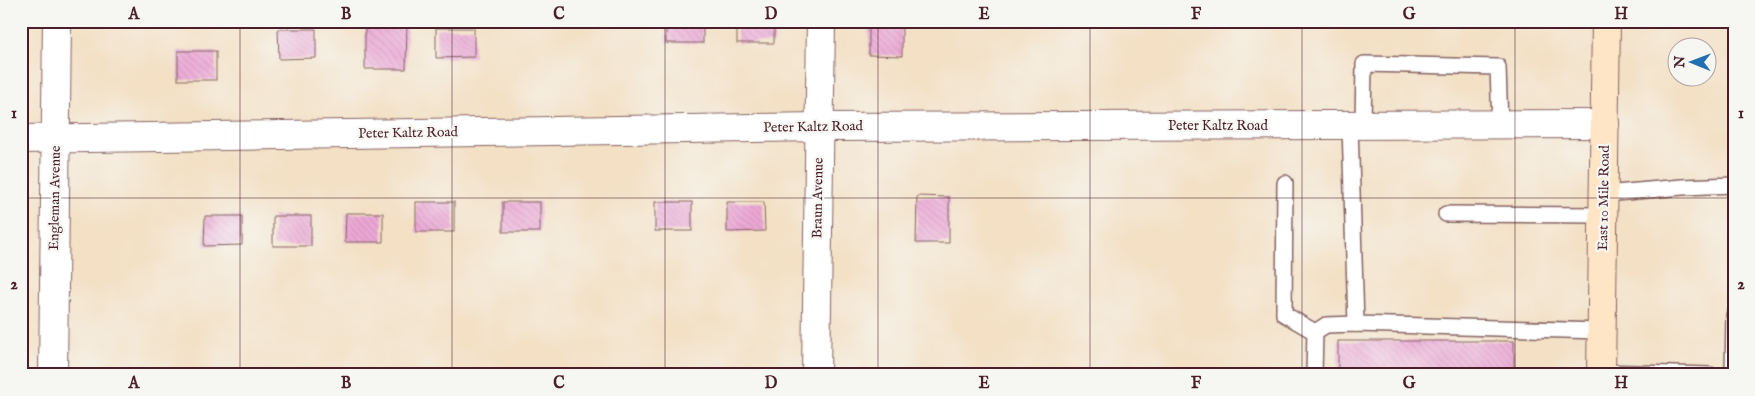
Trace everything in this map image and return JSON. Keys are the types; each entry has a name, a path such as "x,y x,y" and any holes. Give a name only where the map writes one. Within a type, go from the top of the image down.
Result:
{"main road":[{"name":"East 10 Mile Road","path":"1601,373 1606,21"}],"street":[{"name":"Engleman Avenue","path":"53,375 57,21"},
{"name":"Braun Avenue","path":"816,375 821,21"},
{"name":"Peter Kaltz Road","path":"21,138 819,127 1605,124"}],"lane":[{"path":"1356,324 1356,125 1364,64 1498,67 1500,125"},
{"path":"1285,183 1284,314 1320,328 1356,324 1601,331"},
{"path":"1446,214 1604,204 1682,187 1734,185"},
{"path":"1733,375 1734,315"},
{"path":"1314,375 1320,328"},
{"path":"1601,373 1710,375"}],"building":[{"path":"365,21 407,21 406,69 365,69"},
{"path":"666,21 703,21 703,43 666,43"},
{"path":"737,21 774,21 774,43 737,43"},
{"path":"869,21 902,21 902,56 869,55"},
{"path":"436,28 474,28 474,57 436,58"},
{"path":"278,29 316,29 316,58 279,59"},
{"path":"178,51 216,51 216,80 178,80"},
{"path":"917,196 949,197 949,243 916,243"},
{"path":"416,202 454,202 454,232 416,232"},
{"path":"503,202 540,202 540,232 503,232"},
{"path":"655,202 692,202 692,231 655,231"},
{"path":"727,202 764,202 765,231 727,232"},
{"path":"346,213 383,213 383,242 345,242"},
{"path":"205,216 242,216 242,245 204,246"},
{"path":"273,216 311,216 311,246 273,246"},
{"path":"1338,341 1514,341 1514,375 1338,375"}]}
